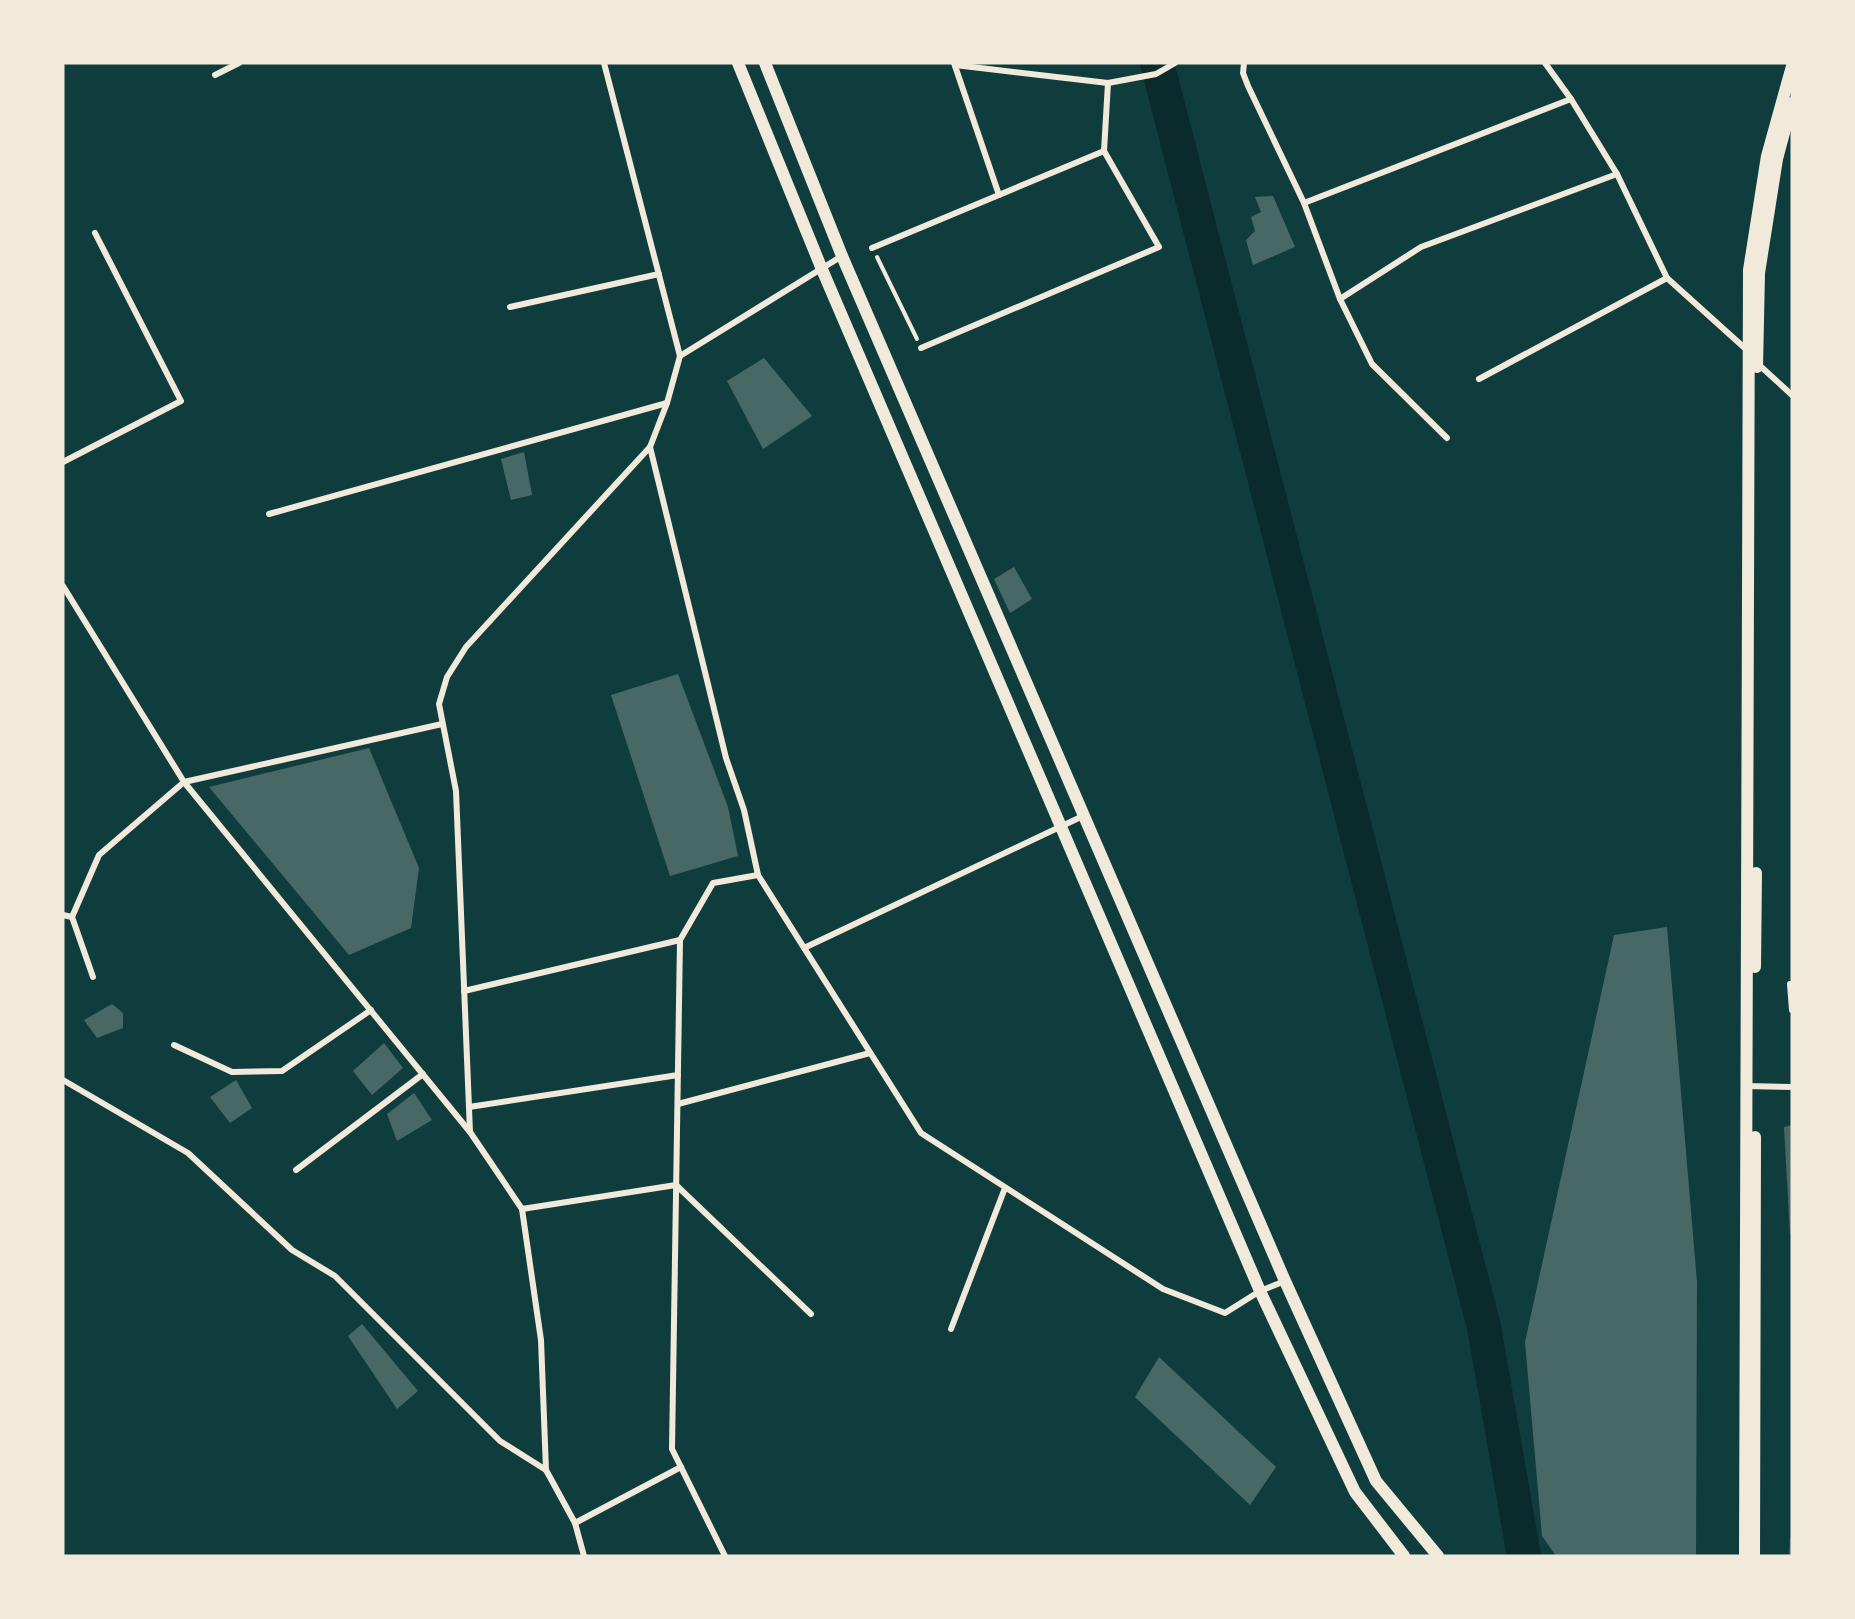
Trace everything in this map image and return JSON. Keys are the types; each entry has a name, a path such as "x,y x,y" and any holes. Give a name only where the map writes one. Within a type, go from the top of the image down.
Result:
{"main road":[{"path":"738,63 821,267 1260,1291 1354,1492 1404,1556"},
{"path":"765,63 842,256 1285,1281 1376,1481 1438,1556"},
{"path":"1754,1556 1749,270 1767,156 1792,66"},
{"path":"1745,1556 1759,273 1777,159 1792,103"}],"street":[{"path":"215,75 239,63"},
{"path":"471,1132 456,791 439,704 447,676 465,647 650,447 668,403 680,356 604,63"},
{"path":"999,195 954,64 1108,83 1156,74 1175,63"},
{"path":"1244,63 1243,74 1248,86 1305,203 1340,299 1372,364 1447,438"},
{"path":"1545,63 1571,99 1617,174 1667,278 1792,395"},
{"path":"921,348 1159,247 1104,151 1108,83"},
{"path":"1305,203 1571,99"},
{"path":"872,248 1104,151"},
{"path":"1340,299 1421,247 1617,174"},
{"path":"63,462 181,401 95,233"},
{"path":"680,356 842,256"},
{"path":"510,307 659,274"},
{"path":"1479,379 1667,278"},
{"path":"269,514 668,403"},
{"path":"650,447 726,758 744,810 758,875 921,1133 1163,1290 1225,1313 1260,1291 1285,1281"},
{"path":"63,586 184,782 471,1132 522,1209 541,1340 546,1470 575,1523 584,1556"},
{"path":"93,977 72,917 99,855 184,782 442,724"},
{"path":"804,948 1083,816"},
{"path":"725,1556 672,1449 680,940 713,883 758,875"},
{"path":"63,915 72,917"},
{"path":"464,991 680,940"},
{"path":"1790,984 1792,1010"},
{"path":"174,1045 232,1072 282,1071 371,1010"},
{"path":"678,1104 870,1053"},
{"path":"296,1170 423,1074"},
{"path":"469,1107 678,1075"},
{"path":"63,1080 188,1153 292,1250 335,1276 500,1442 546,1470"},
{"path":"1751,1087 1792,1087"},
{"path":"522,1209 676,1185"},
{"path":"676,1185 811,1314"},
{"path":"951,1329 1005,1188"},
{"path":"575,1523 681,1467"}],"path":[{"path":"872,248 921,348"}],"building":[{"path":"1273,196 1295,247 1253,265 1246,240 1255,231 1251,217 1261,212 1255,197"},
{"path":"764,358 812,416 763,449 727,381"},
{"path":"524,452 532,495 511,500 501,459"},
{"path":"1014,567 1032,599 1010,613 994,579"},
{"path":"678,674 728,807 738,856 670,876 611,695"},
{"path":"369,748 419,868 411,928 349,955 209,787"},
{"path":"1667,927 1697,1282 1696,1556 1556,1556 1542,1536 1525,1342 1614,935"},
{"path":"112,1004 123,1013 123,1028 97,1038 84,1020"},
{"path":"384,1043 403,1068 372,1095 353,1071"},
{"path":"236,1080 252,1108 230,1123 210,1097"},
{"path":"414,1093 432,1120 397,1141 387,1114"},
{"path":"1792,1125 1792,1234 1790,1234 1784,1127"},
{"path":"362,1324 418,1391 397,1409 348,1336"},
{"path":"1159,1357 1276,1467 1250,1505 1135,1397"},
{"path":"1790,1538 1792,1538 1792,1556 1789,1556"}],"waterway":[{"path":"1157,63 1484,1327 1524,1556"}]}
